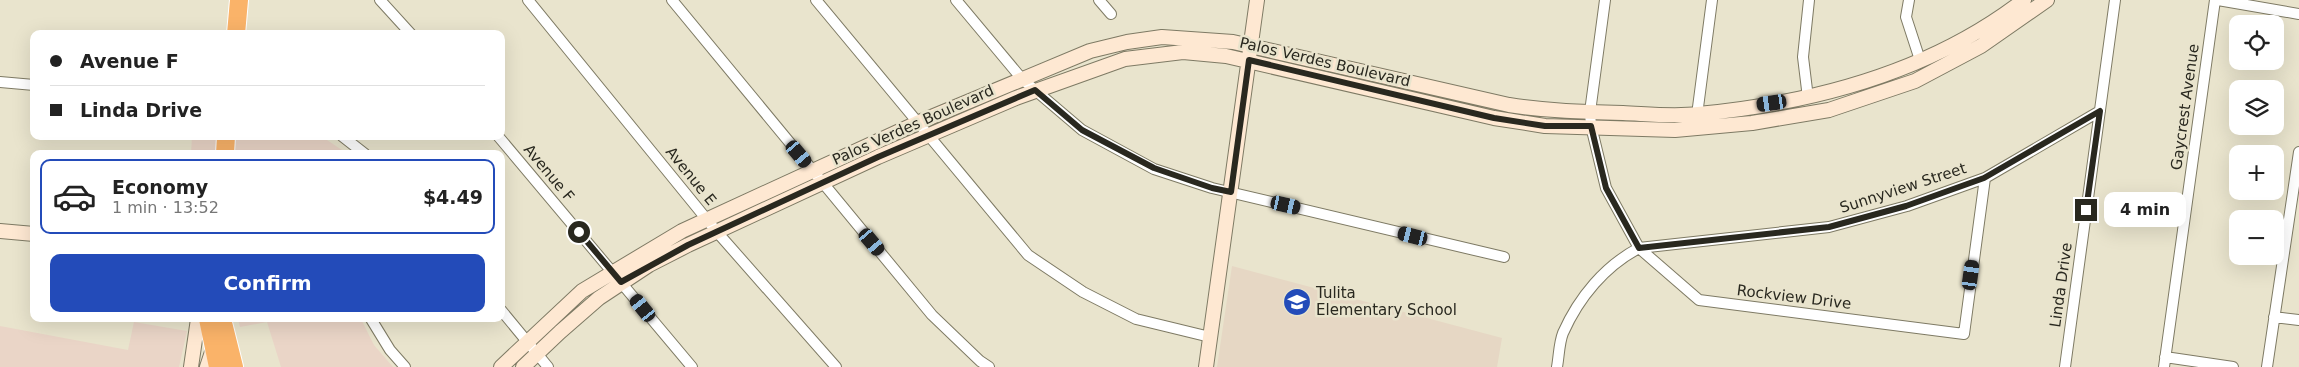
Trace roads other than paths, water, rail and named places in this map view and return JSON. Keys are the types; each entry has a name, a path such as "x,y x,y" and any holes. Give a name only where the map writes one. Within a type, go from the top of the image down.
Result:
{"highway":[{"path":"236,30 239,0"},
{"path":"209,322 234,367"},
{"path":"218,367 222,322"}],"main road":[{"path":"1206,367 1257,0"},
{"name":"Palos Verdes Boulevard","path":"523,367 578,315 621,282 680,249 878,157 1035,90 1125,58 1183,52 1249,60 1494,118 1545,126 1590,119 1697,115 1808,98 1866,82 1920,60 1978,40 2024,0"},
{"name":"Palos Verdes Boulevard","path":"501,367 527,340 582,290 682,231 917,123 1090,51 1127,42 1162,37 1198,38 1251,45 1394,80 1509,105 1590,119 1676,130 1758,122 1829,110 1915,81 1978,40 2047,0"},
{"path":"1866,82 1872,96"},
{"path":"1754,106 1758,122"},
{"path":"0,231 30,234"},
{"path":"191,367 198,322"},
{"path":"207,367 220,344"}],"street":[{"path":"380,0 407,30"},
{"name":"Avenue E","path":"528,0 717,232 836,367"},
{"path":"672,0 932,314 980,361 989,367"},
{"path":"816,0 1028,255 1084,292 1136,319 1210,337"},
{"path":"956,0 1022,79 1082,130 1154,168 1212,188 1504,257"},
{"path":"1099,0 1111,14"},
{"path":"1557,367 1563,334 1592,286 1620,258 1639,248 1606,188 1590,119 1605,0"},
{"path":"1697,115 1712,0"},
{"path":"1808,98 1803,57 1809,0"},
{"path":"1909,0 1906,17 1920,60"},
{"name":"Linda Drive","path":"2065,367 2116,0"},
{"path":"2217,0 2299,14"},
{"name":"Gaycrest Avenue","path":"2165,362 2217,0"},
{"path":"0,82 30,86"},
{"name":"Sunnyview Street","path":"1639,248 1829,227 1906,206 1984,178 2100,111"},
{"path":"347,140 360,150"},
{"name":"Avenue F","path":"501,140 692,367"},
{"path":"2267,367 2299,152"},
{"name":"Rockview Drive","path":"1639,248 1699,300 1964,334 1984,178"},
{"path":"505,315 548,367"},
{"path":"2274,317 2299,320"},
{"path":"373,322 390,350 405,367"},
{"path":"2165,362 2233,367"}],"place":[{"name":"Tulita Elementary School","path":"1297,302"}]}
